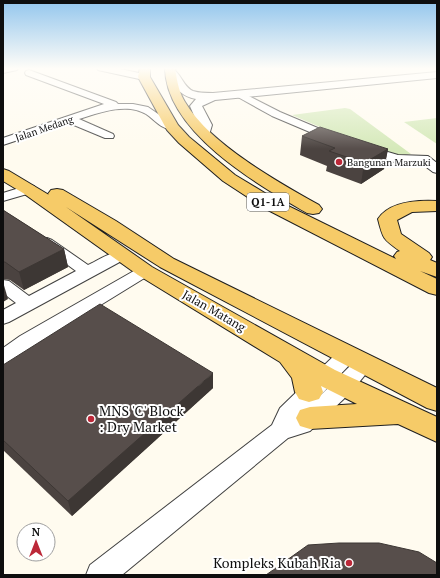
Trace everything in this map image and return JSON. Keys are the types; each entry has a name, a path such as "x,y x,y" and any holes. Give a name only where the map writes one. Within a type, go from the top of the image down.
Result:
{"main road":[{"name":"Q1-1A","path":"156,95 172,126 184,140 229,178 272,205 437,288"},
{"path":"176,95 182,108 204,132 239,161 283,192 338,223 437,270"},
{"name":"Jalan Matang","path":"3,161 109,225 166,263 437,400"},
{"name":"Jalan Matang","path":"3,174 29,190 145,271 288,354 304,375 322,393"},
{"path":"437,206 425,205 410,207 397,211 387,219 392,238 437,266"},
{"path":"322,393 401,413"},
{"path":"322,393 401,413 437,430"}],"street":[{"name":"Jalan Medang","path":"3,142 114,104 89,95"},
{"path":"195,95 213,97 231,95"},
{"path":"241,95 276,114 350,144 397,159 424,159 437,169"},
{"path":"204,132 205,125 196,106 199,102 213,97"},
{"path":"92,111 109,108 139,109 149,112 165,125 172,126"},
{"path":"70,119 109,136"},
{"path":"3,197 29,190"},
{"path":"36,236 87,272"},
{"path":"3,318 121,255"},
{"path":"3,358 27,341 145,271"},
{"path":"3,285 28,304"},
{"path":"100,575 262,448 281,431 302,425 322,393 355,359"}],"green space":[{"path":"345,108 350,109 411,154 399,155 334,133 292,115"},
{"path":"437,118 437,144 404,122"}],"building":[{"path":"320,127 388,149 364,163 329,151 335,148 302,136"},
{"path":"3,210 64,249 19,272 3,262"},
{"name":"MNS 'C' Block : Dry Market","path":"100,304 213,373 68,501 3,440 3,365"},
{"path":"379,543 419,552 437,563 437,575 266,575 308,545"}],"place":[{"name":"Bangunan Marzuki","path":"339,162"},
{"name":"MNS 'C' Block : Dry Market","path":"91,419"},
{"name":"Kompleks Kubah Ria","path":"349,563"}]}
